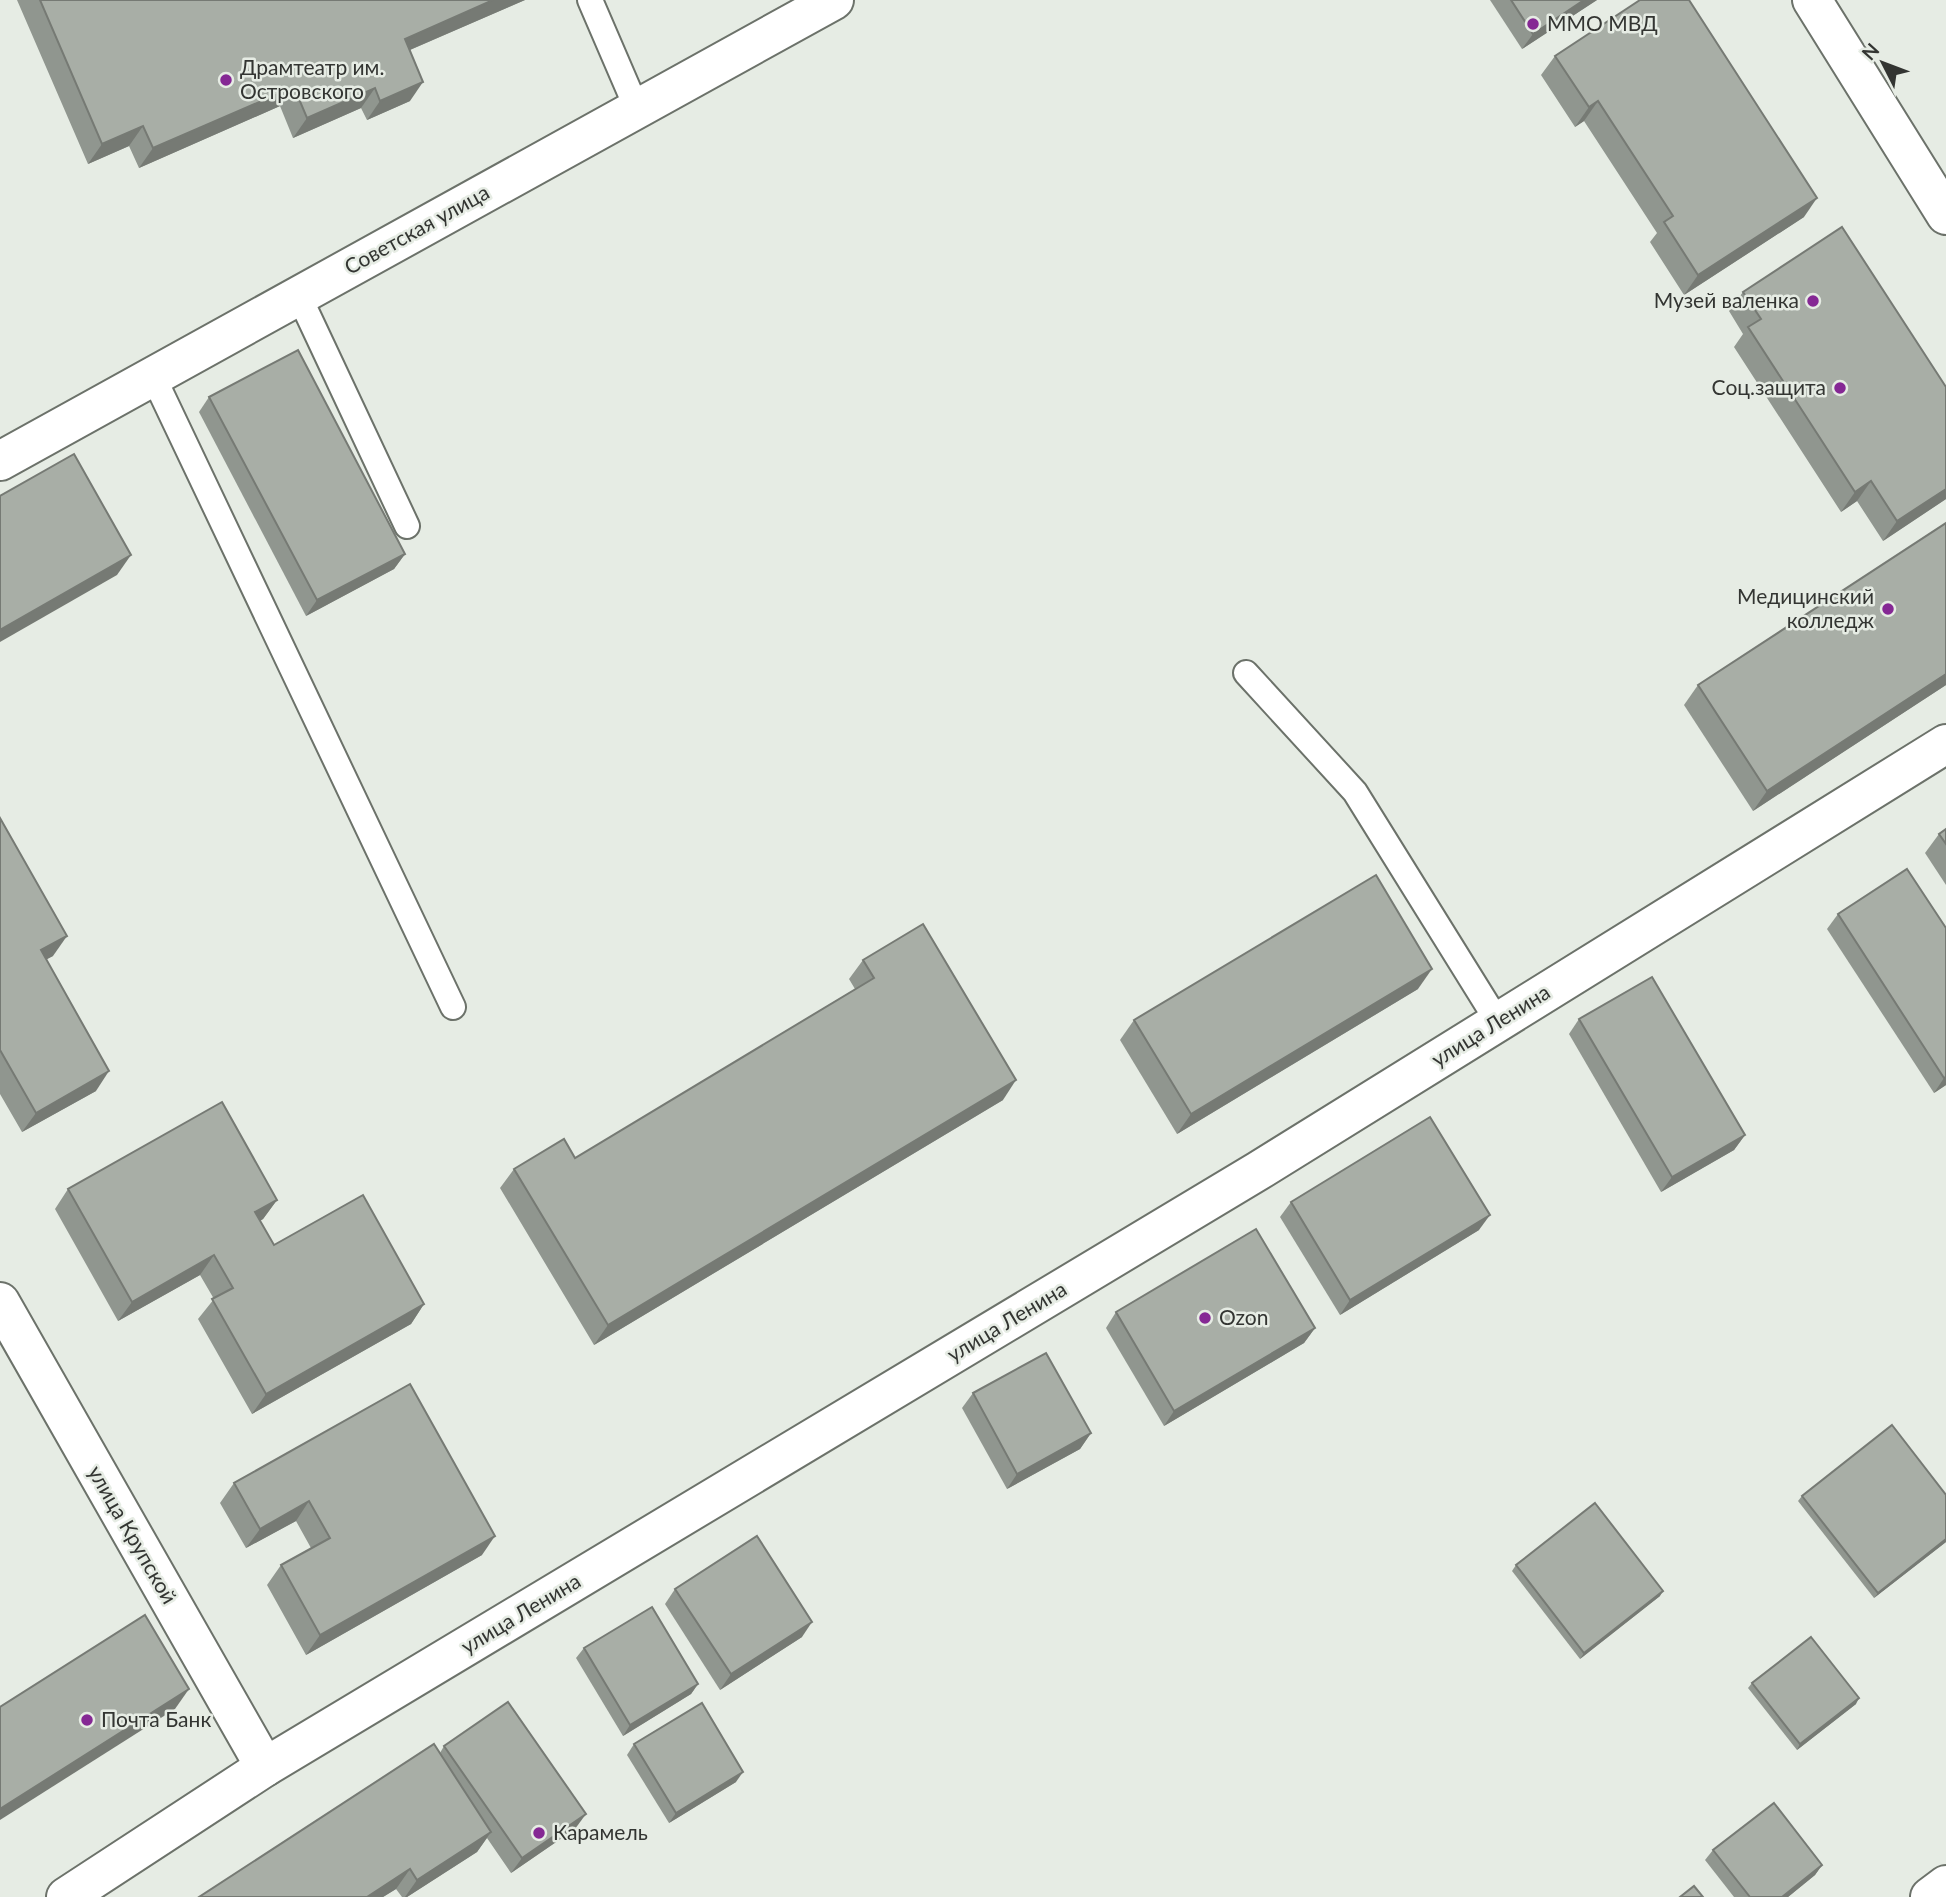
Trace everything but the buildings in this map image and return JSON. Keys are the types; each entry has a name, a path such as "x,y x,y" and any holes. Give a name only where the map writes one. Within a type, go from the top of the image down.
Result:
{"street":[{"name":"Советская улица","path":"0,461 834,0"},
{"path":"1812,0 1946,215"},
{"name":"улица Ленина","path":"66,1897 265,1767 1258,1171 1946,744"},
{"name":"улица Крупской","path":"0,1302 265,1767"},
{"path":"1930,1897 1946,1885"}],"lane":[{"path":"590,0 637,109"},
{"path":"299,296 407,526"},
{"path":"153,376 453,1007"},
{"path":"1246,673 1355,792 1498,1022"}],"place":[{"name":"ММО МВД","path":"1533,24"},
{"name":"Драмтеатр им. Островского","path":"226,80"},
{"name":"Музей валенка","path":"1813,301"},
{"name":"Соц.защита","path":"1840,388"},
{"name":"Медицинский колледж","path":"1888,609"},
{"name":"Ozon","path":"1205,1318"},
{"name":"Почта Банк","path":"87,1720"},
{"name":"Карамель","path":"539,1833"}]}
